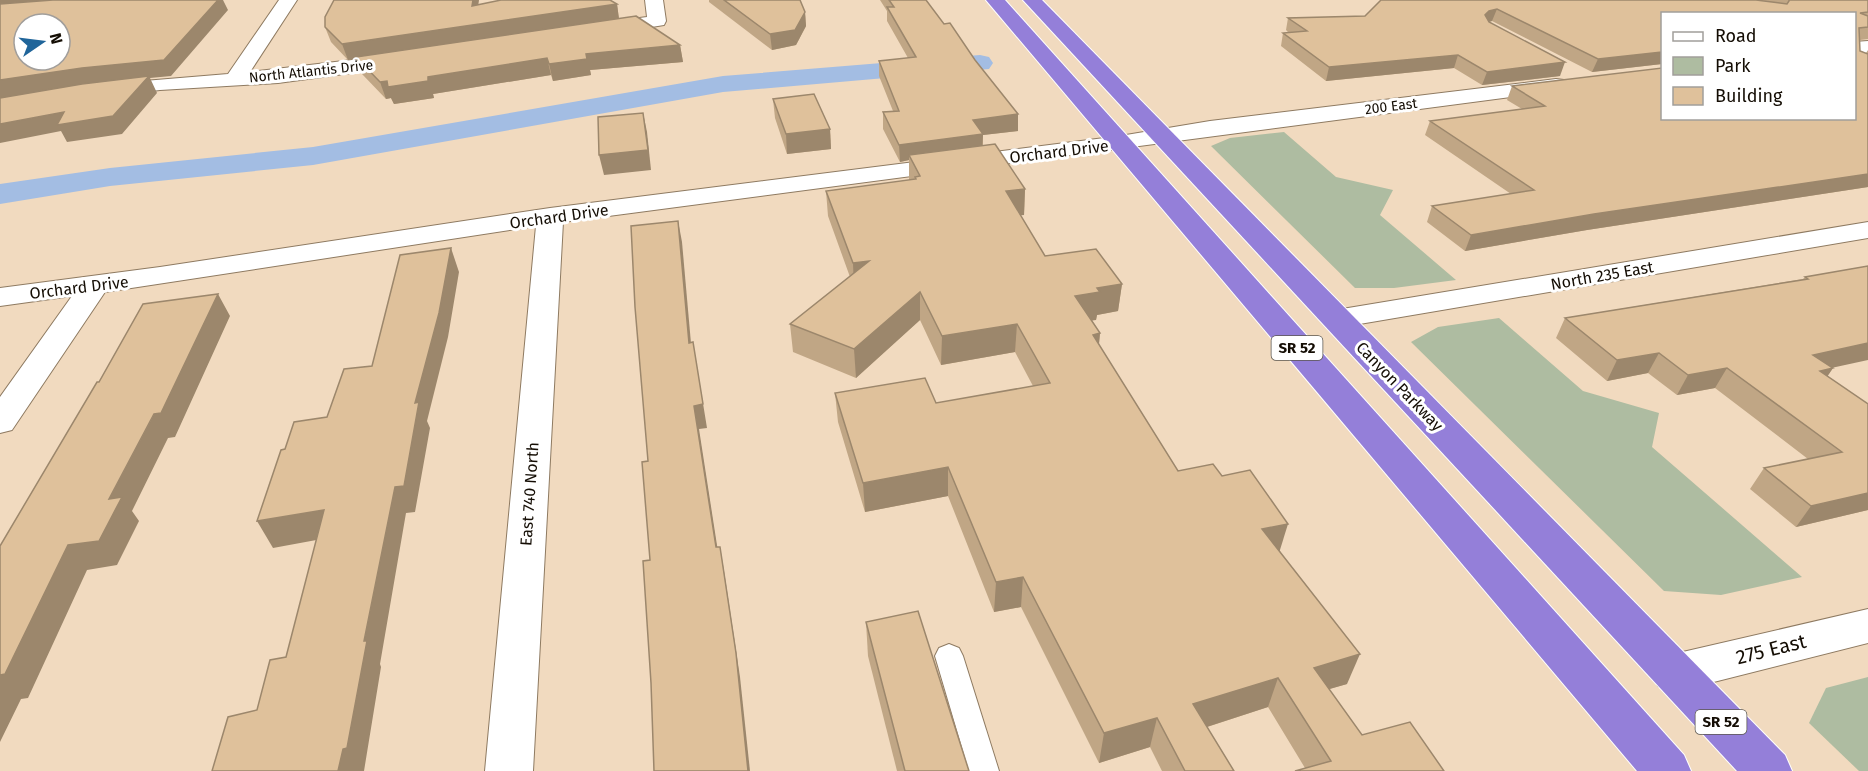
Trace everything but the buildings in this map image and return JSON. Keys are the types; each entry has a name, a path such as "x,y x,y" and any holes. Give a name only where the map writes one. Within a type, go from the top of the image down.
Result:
{"highway":[{"name":"SR 52","path":"995,0 1667,771"},
{"name":"Canyon Parkway","path":"1032,0 1768,771"}],"street":[{"path":"235,79 288,0"},
{"path":"587,32 657,21 654,0"},
{"name":"North Atlantis Drive","path":"91,92 160,84 320,72 424,56"},
{"name":"200 East","path":"1120,143 1568,72"},
{"name":"Orchard Drive","path":"0,297 94,286 550,216 1120,143"},
{"name":"East 740 North","path":"509,771 550,216"},
{"name":"North 235 East","path":"1336,319 1868,230"},
{"path":"0,422 94,286"},
{"name":"275 East","path":"1674,673 1868,626"}],"lane":[{"path":"949,656 984,771"}],"green space":[{"path":"1284,132 1336,177 1393,190 1380,215 1456,280 1394,288 1355,288 1211,146 1230,138"},
{"path":"1499,318 1583,391 1659,413 1652,447 1802,577 1721,595 1664,591 1411,342 1438,327"},
{"path":"1868,677 1868,771 1859,771 1809,723 1826,688"}],"waterway":[{"path":"0,194 110,177 313,156 723,84 980,63"}]}
